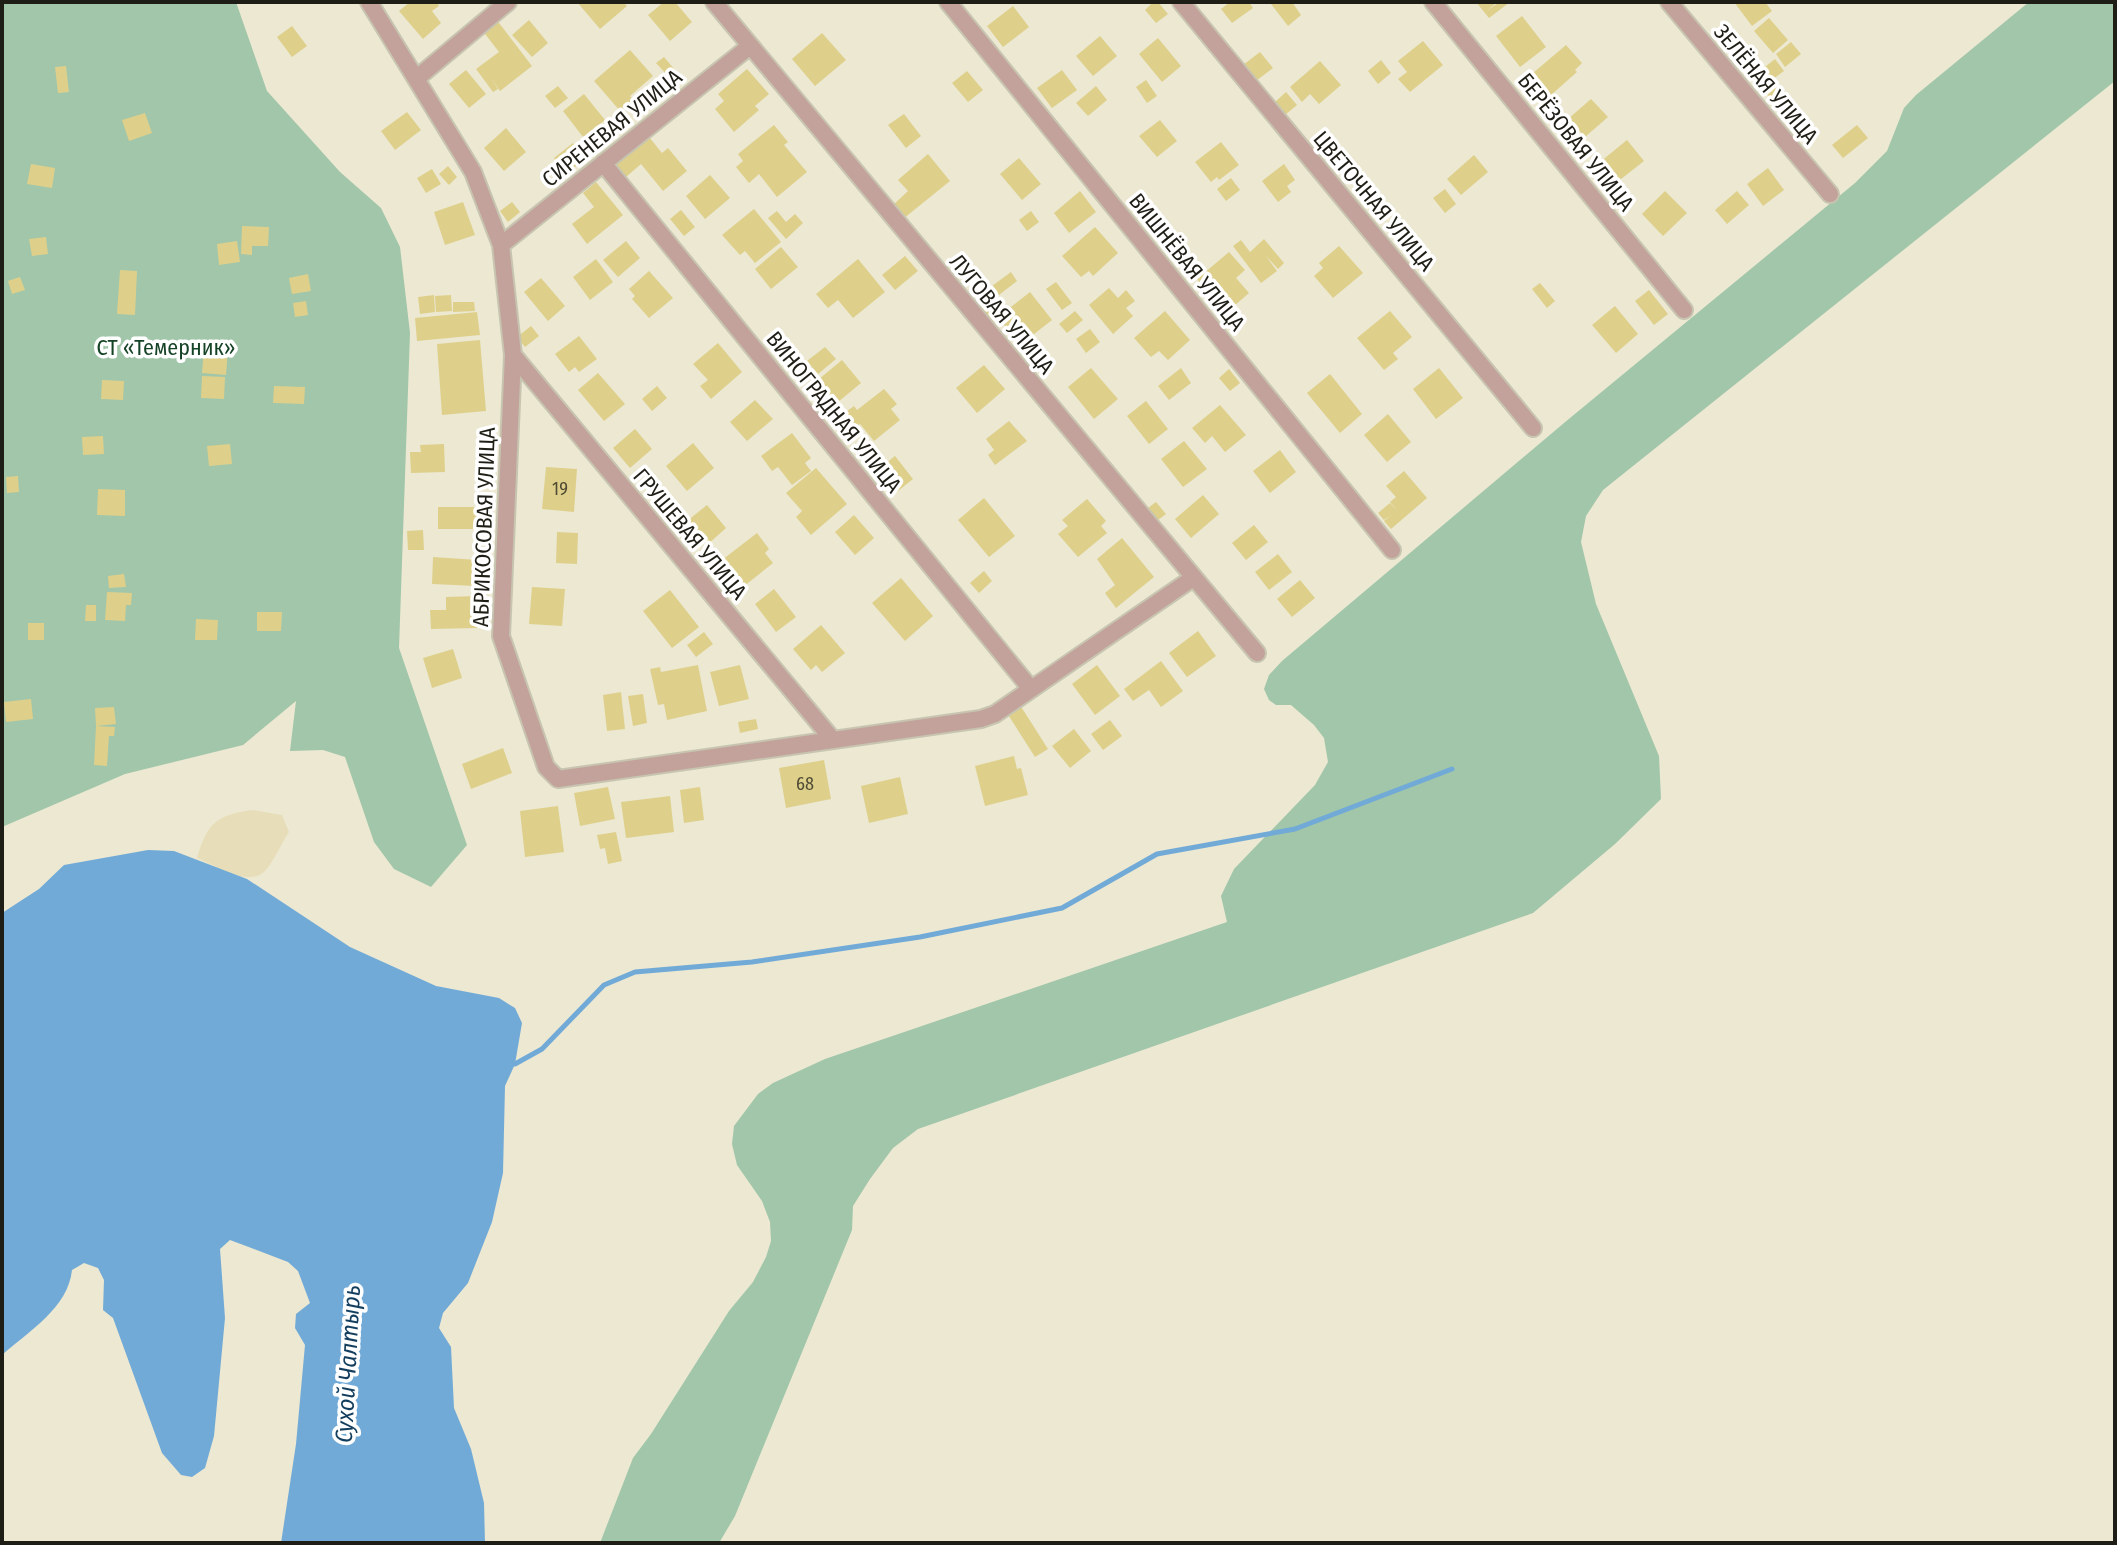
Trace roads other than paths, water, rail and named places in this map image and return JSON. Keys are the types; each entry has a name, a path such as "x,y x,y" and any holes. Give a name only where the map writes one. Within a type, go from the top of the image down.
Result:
{"street":[{"name":"АБРИКОСОВАЯ УЛИЦА","path":"369,2 473,172 501,245 513,355 501,636 546,767 558,779 981,719 995,714 1193,578"},
{"path":"417,78 508,2"},
{"name":"ЛУГОВАЯ УЛИЦА","path":"714,2 1257,653"},
{"name":"ВИШНЁВАЯ УЛИЦА","path":"948,2 1392,550"},
{"name":"ЦВЕТОЧНАЯ УЛИЦА","path":"1181,2 1533,428"},
{"name":"БЕРЁЗОВАЯ УЛИЦА","path":"1433,2 1684,310"},
{"name":"ЗЕЛЁНАЯ УЛИЦА","path":"1669,2 1830,194"},
{"name":"СИРЕНЕВАЯ УЛИЦА","path":"501,245 750,46"},
{"name":"ВИНОГРАДНАЯ УЛИЦА","path":"603,163 1031,689"},
{"name":"ГРУШЕВАЯ УЛИЦА","path":"513,355 833,740"}],"water":[{"name":"Сухой Чалтырь","path":"148,850 174,851 247,879 350,947 436,986 499,998 515,1008 522,1023 515,1064 505,1086 503,1173 492,1222 468,1283 443,1313 439,1328 451,1347 454,1408 471,1449 484,1503 485,1543 281,1543 296,1444 305,1345 295,1328 296,1314 310,1303 298,1271 288,1262 230,1240 220,1249 225,1318 214,1436 205,1468 192,1477 181,1475 162,1453 113,1318 103,1310 104,1280 98,1268 84,1263 72,1270 63,1296 46,1318 2,1355 2,913 39,889 64,865"}],"waterway":[{"path":"515,1064 542,1049 604,985 635,972 752,962 920,937 1062,908 1157,854 1295,829 1452,769"}],"park label":[{"name":"СТ «Темерник»","path":"166,347"}]}
